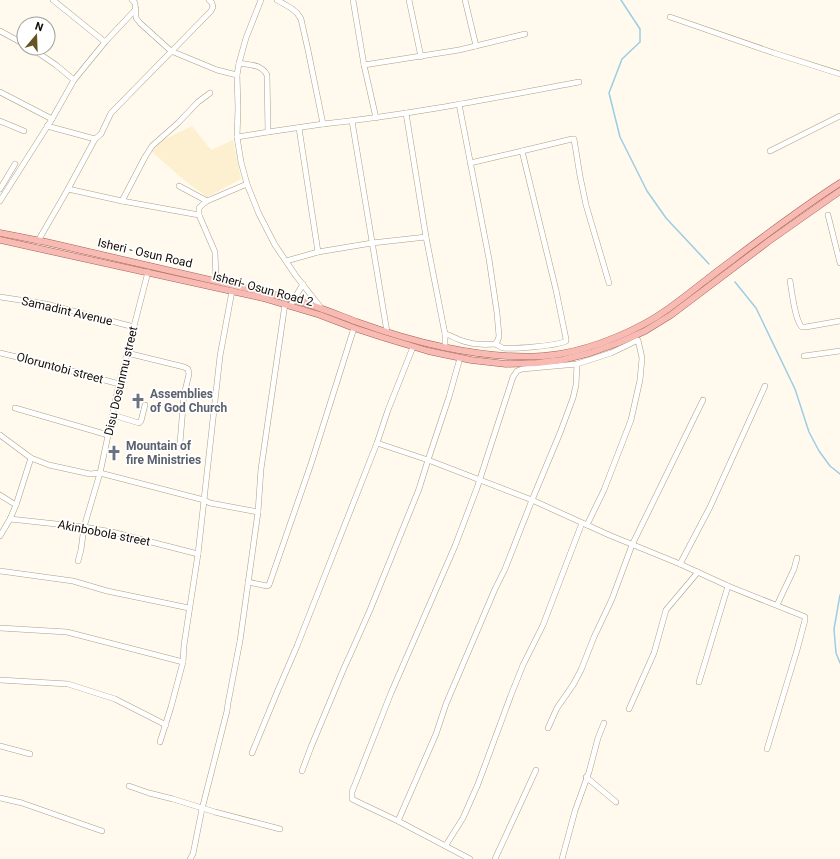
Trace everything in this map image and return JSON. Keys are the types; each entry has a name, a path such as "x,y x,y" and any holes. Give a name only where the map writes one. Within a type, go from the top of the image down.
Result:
{"main road":[{"name":"Isheri - Osun Road","path":"0,233 294,299 387,332 445,348 482,354 535,357 561,354 588,347 609,340 641,325 667,310 765,235 840,183"},
{"name":"Isheri- Osun Road 2","path":"1,242 148,272 263,298 320,315 354,328 413,347 471,360 518,364 562,360 576,357 618,343 645,331 671,315 769,241 840,191"}],"street":[{"path":"53,0 105,42"},
{"path":"132,0 136,3 136,18 171,52 218,70 237,75"},
{"path":"38,241 95,139 101,134 111,113 211,11 213,7 209,0"},
{"path":"261,0 246,38 237,75 237,137 241,162 247,184 259,214 275,245 296,276 322,308 320,315"},
{"path":"277,0 291,8 301,19 322,124"},
{"path":"353,0 364,65 376,118"},
{"path":"409,0 421,57"},
{"path":"464,0 476,46"},
{"path":"0,201 52,119 74,80 105,42 136,9"},
{"path":"670,18 840,74"},
{"path":"0,31 16,40"},
{"path":"364,65 459,50 525,34"},
{"path":"44,56 56,64 74,80"},
{"path":"239,63 259,66 267,76 268,132"},
{"path":"237,137 322,124 376,118 579,82"},
{"path":"0,92 52,119"},
{"path":"122,201 152,146 178,123 198,102 210,93"},
{"path":"459,104 489,259 499,336 495,344"},
{"path":"406,113 426,237 445,334 445,348"},
{"path":"770,152 840,116"},
{"path":"0,121 24,131"},
{"path":"352,121 387,332"},
{"path":"47,126 95,139"},
{"path":"299,128 318,252"},
{"path":"470,163 572,138 574,140 586,205 609,283"},
{"path":"445,334 459,340 475,344 495,344 503,348 544,346 566,341 556,290 522,151"},
{"path":"0,189 15,164"},
{"path":"216,281 215,252 199,216 199,208 207,201 247,184"},
{"path":"179,186 207,201"},
{"path":"68,189 199,216"},
{"path":"828,215 840,263"},
{"path":"286,261 318,252 372,243 426,237"},
{"name":"Disu Dosunmu street","path":"78,561 84,527 100,473 119,384 148,272"},
{"path":"790,281 796,313 802,327 840,320"},
{"path":"190,859 193,854 202,809 228,711 228,703 240,641 258,512 261,469 287,305 294,299 303,284"},
{"path":"160,742 183,662 189,608 198,554 220,356 232,291"},
{"name":"Samadint Avenue","path":"0,297 46,304 134,327"},
{"path":"248,582 269,586 311,464 354,328"},
{"path":"446,845 463,818 478,784 523,665 543,625 584,524 604,490 630,420 640,380 642,358 638,340 611,353 577,364 522,369 517,371 513,377 480,480 455,546 391,693 352,792 352,798 360,804 398,821 470,859"},
{"path":"252,754 297,646 413,347"},
{"path":"804,356 840,351"},
{"name":"Oloruntobi street","path":"0,353 119,384"},
{"path":"127,353 188,369 189,374 184,395 180,443"},
{"path":"302,771 419,489 460,358"},
{"path":"398,821 436,734 446,704 484,614 505,569 560,433 573,398 576,385 577,364"},
{"path":"680,564 710,507 766,386"},
{"path":"548,728 581,670 594,637 612,599 632,545 703,400"},
{"path":"113,415 139,423 141,421 145,405"},
{"path":"15,408 108,435"},
{"path":"0,435 31,458 49,465 90,474 100,473 204,500 210,503 258,512"},
{"path":"377,443 428,460 532,500 632,545 805,617 806,620 767,749"},
{"path":"0,536 16,505 31,458"},
{"path":"0,495 16,505"},
{"name":"Akinbobola street","path":"10,519 84,527 112,532 198,554"},
{"path":"777,605 794,569 797,558"},
{"path":"0,571 73,581 108,591 189,608"},
{"path":"630,709 654,653 666,610 698,572"},
{"path":"699,682 728,586"},
{"path":"0,628 67,632 183,662"},
{"path":"0,680 68,684 115,700 166,724"},
{"path":"562,859 598,738 604,723"},
{"path":"0,746 30,754"},
{"path":"495,859 536,770"},
{"path":"586,777 616,802"},
{"path":"130,786 202,809 280,829"},
{"path":"0,798 22,803 102,831"}],"shaded area":[{"path":"192,126 211,150 233,140 241,179 207,197 184,180 151,151 163,140"}],"waterway":[{"path":"621,0 640,29 640,42 622,59 609,93 620,137 647,191 666,218 709,264"},
{"path":"735,282 756,308 795,389 809,432 819,451 830,466 840,474"},
{"path":"840,595 834,629 836,653 840,663"}],"place":[{"name":"Assemblies of God Church","path":"138,401"},
{"name":"Mountain of fire Ministries","path":"114,453"}]}
